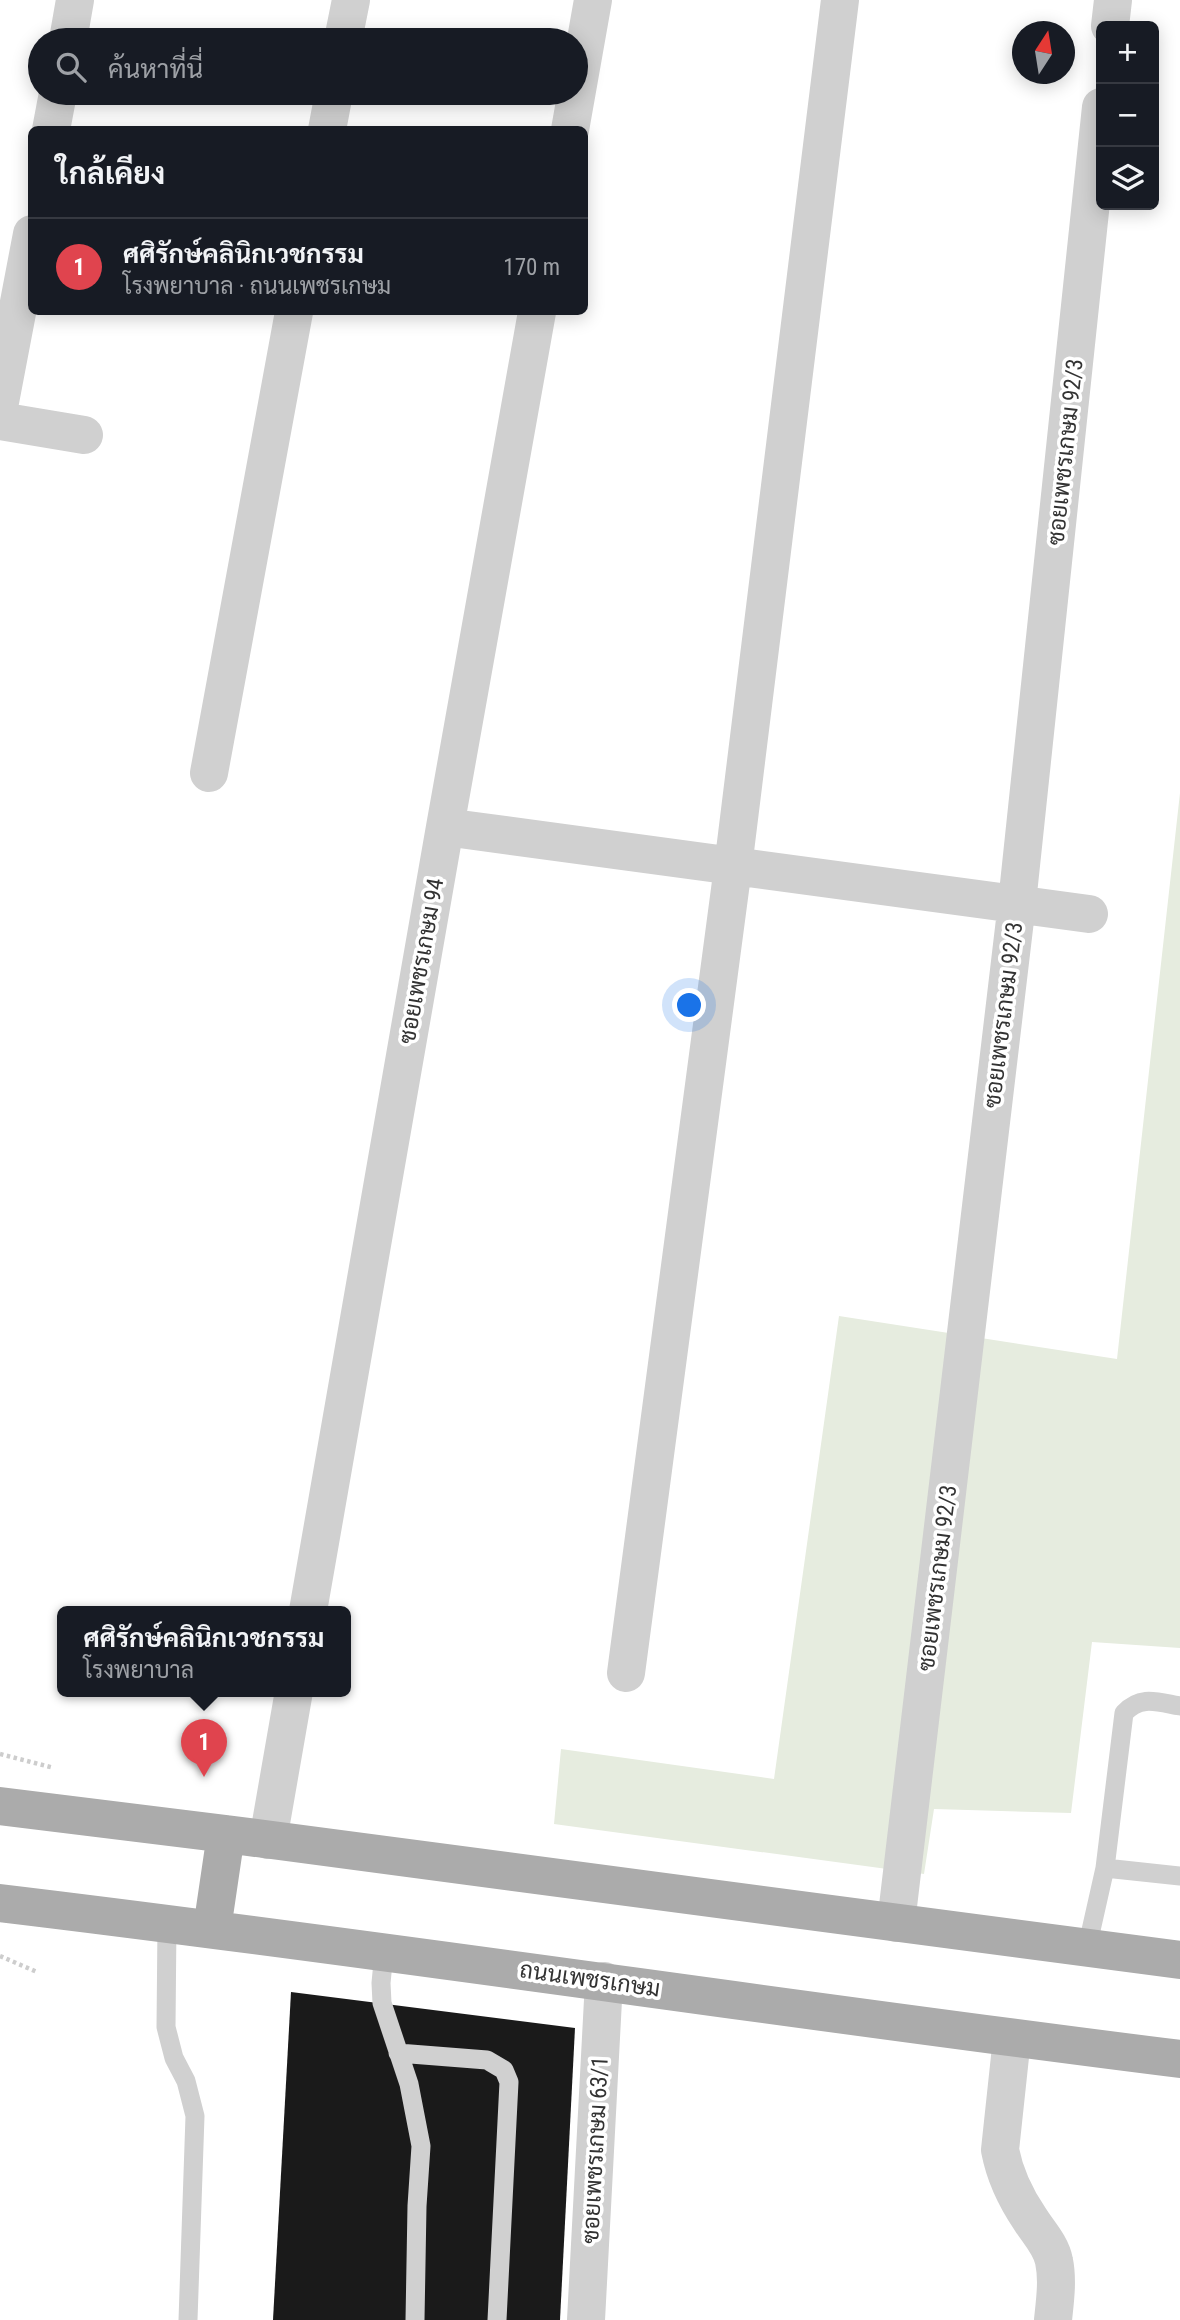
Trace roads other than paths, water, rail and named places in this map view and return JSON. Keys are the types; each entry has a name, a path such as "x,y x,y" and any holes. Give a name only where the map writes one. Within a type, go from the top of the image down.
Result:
{"main road":[{"path":"0,1807 226,1834 1180,1960"},
{"path":"212,1929 226,1834"},
{"name":"ถนนเพชรเกษม","path":"0,1903 1180,2059"}],"street":[{"path":"70,28 75,0"},
{"path":"345,28 351,0"},
{"path":"588,28 593,0"},
{"path":"626,1673 733,867 840,0"},
{"path":"1111,21 1113,0"},
{"path":"52,126 56,105"},
{"path":"328,126 332,105"},
{"path":"571,126 574,105"},
{"name":"ซอยเพชรเกษม 92/3","path":"896,1923 1017,903 1097,147"},
{"path":"0,402 28,255"},
{"path":"209,773 293,315"},
{"name":"ซอยเพชรเกษม 94","path":"310,1606 536,315"},
{"path":"0,421 85,435"},
{"path":"445,827 1089,914"},
{"path":"268,1840 294,1697"},
{"name":"ซอยเพชรเกษม 63/1","path":"586,2320 604,1981"},
{"path":"1012,2038 1000,2150 1003,2167 1014,2193 1054,2259 1056,2290 1053,2320"}],"lane":[{"path":"1087,1948 1105,1868 1124,1713 1133,1704 1147,1701 1180,1706"},
{"path":"1105,1868 1180,1876"},
{"path":"167,1923 166,2027 174,2058 186,2081 195,2116 188,2320"},
{"path":"384,1952 382,2003 409,2084 421,2146 415,2320"},
{"path":"398,2053 487,2060 504,2070 509,2082 497,2320"}],"place":[{"name":"ศศิรักษ์คลินิกเวชกรรม","path":"204,1777"}]}
